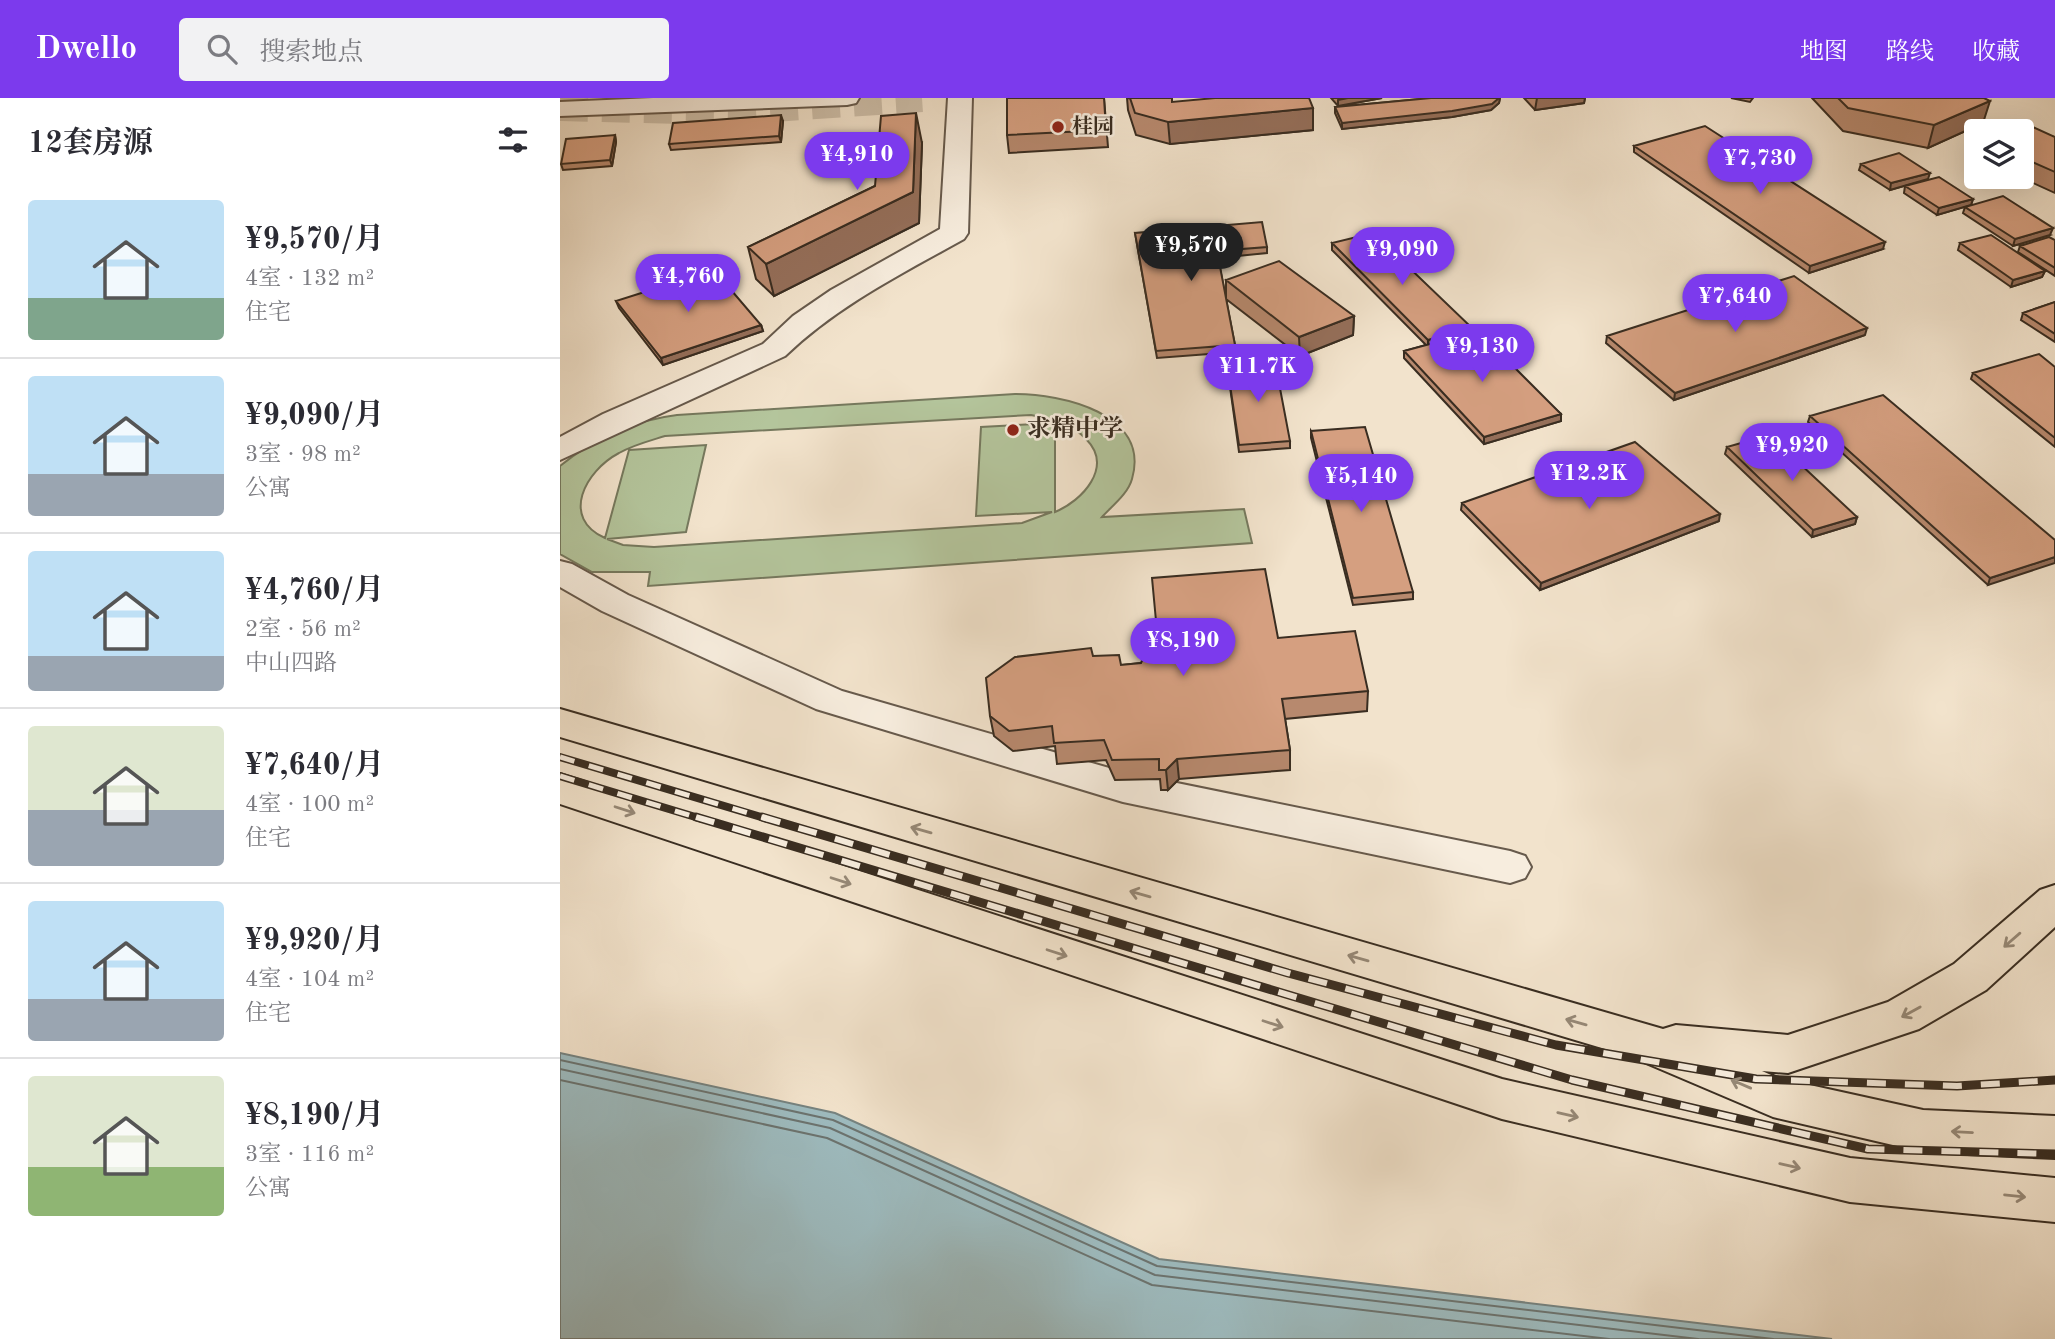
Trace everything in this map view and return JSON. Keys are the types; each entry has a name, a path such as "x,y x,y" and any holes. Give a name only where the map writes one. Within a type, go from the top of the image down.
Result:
{"main road":[{"path":"561,724 1642,1041 1773,1097 1923,1131 2055,1137"},
{"path":"560,789 1502,1099 1850,1180 2055,1200"},
{"path":"1642,1041 1787,1054 1903,1016 1970,977 2055,902"}],"street":[{"path":"560,108 847,98"},
{"path":"560,450 614,421 774,350 803,322 841,296 954,233 960,98"},
{"path":"560,572 615,603 829,700 1132,789 1510,866"}],"green space":[{"path":"1015,394 1055,398 1098,412 1115,423 1128,438 1134,456 1132,479 1123,495 1102,517 1244,509 1252,543 648,586 650,572 592,572 560,554 560,466 586,447 615,432 645,421 677,415","holes":["1031,415 1068,425 1086,439 1094,450 1097,461 1096,472 1084,491 1055,512 1055,423 981,427 976,516 1052,512 1022,523 654,547 623,545 607,539 686,532 706,445 629,450 605,538 591,529 583,519 582,495 596,471 619,453 665,436"]}],"water":[{"path":"560,1053 835,1113 1159,1259 1832,1339 560,1339"}],"building":[{"name":"桂园","path":"1007,98 1104,98 1106,130 1007,135"},
{"path":"1130,98 1172,98 1172,102 1215,98 1309,98 1313,108 1168,122 1135,113"},
{"path":"1431,98 1499,98 1492,104 1452,111 1342,123 1335,107"},
{"path":"1838,98 1984,98 1990,101 1934,125 1848,108"},
{"path":"916,113 913,192 766,264 748,247 875,186 881,116"},
{"path":"781,115 779,136 669,144 673,123"},
{"path":"1705,126 1885,242 1810,266 1634,146"},
{"path":"2034,128 2055,137 2055,172 2034,163"},
{"path":"615,135 610,160 561,164 566,139"},
{"path":"1899,153 1930,173 1891,183 1861,164"},
{"path":"1939,177 1973,199 1939,208 1905,186"},
{"path":"2003,196 2053,228 2015,239 1965,207"},
{"path":"1262,222 1267,247 1217,251 1235,345 1156,351 1135,233"},
{"path":"1373,233 1471,327 1428,340 1332,243"},
{"path":"1991,235 2045,271 2013,280 1960,243"},
{"path":"2049,237 2055,240 2055,268 2020,246"},
{"path":"1279,261 1354,316 1299,337 1226,280"},
{"path":"714,270 761,325 661,358 616,301"},
{"path":"1794,276 1867,328 1675,393 1607,336"},
{"path":"2055,302 2055,334 2023,313"},
{"path":"1478,331 1561,414 1484,437 1404,351"},
{"path":"2039,354 2055,367 2055,438 1973,373"},
{"path":"1275,362 1290,441 1239,445 1227,365"},
{"path":"1883,395 2055,540 2055,557 1990,578 1810,416"},
{"path":"1365,427 1413,592 1353,598 1311,431"},
{"path":"1769,435 1857,517 1813,530 1727,447"},
{"path":"1635,442 1720,514 1541,583 1462,503"},
{"path":"1265,569 1278,638 1355,631 1368,691 1282,699 1290,750 1177,759 1166,770 1159,770 1159,759 1112,760 1104,740 1054,743 1052,726 1009,731 990,716 986,678 1015,657 1091,648 1093,656 1119,655 1121,665 1141,663 1145,654 1159,653 1152,578"}],"tunnel":[{"path":"560,107 728,111 922,98"}],"railway":[{"path":"560,757 768,819"},
{"path":"560,776 702,819"},
{"path":"696,817 1572,1080 1868,1149 2055,1154"},
{"path":"762,817 1288,973 1556,1045 1756,1079 1957,1086 2055,1080"}],"place":[{"name":"桂园","path":"1058,127"},
{"name":"求精中学","path":"1013,430"}]}
